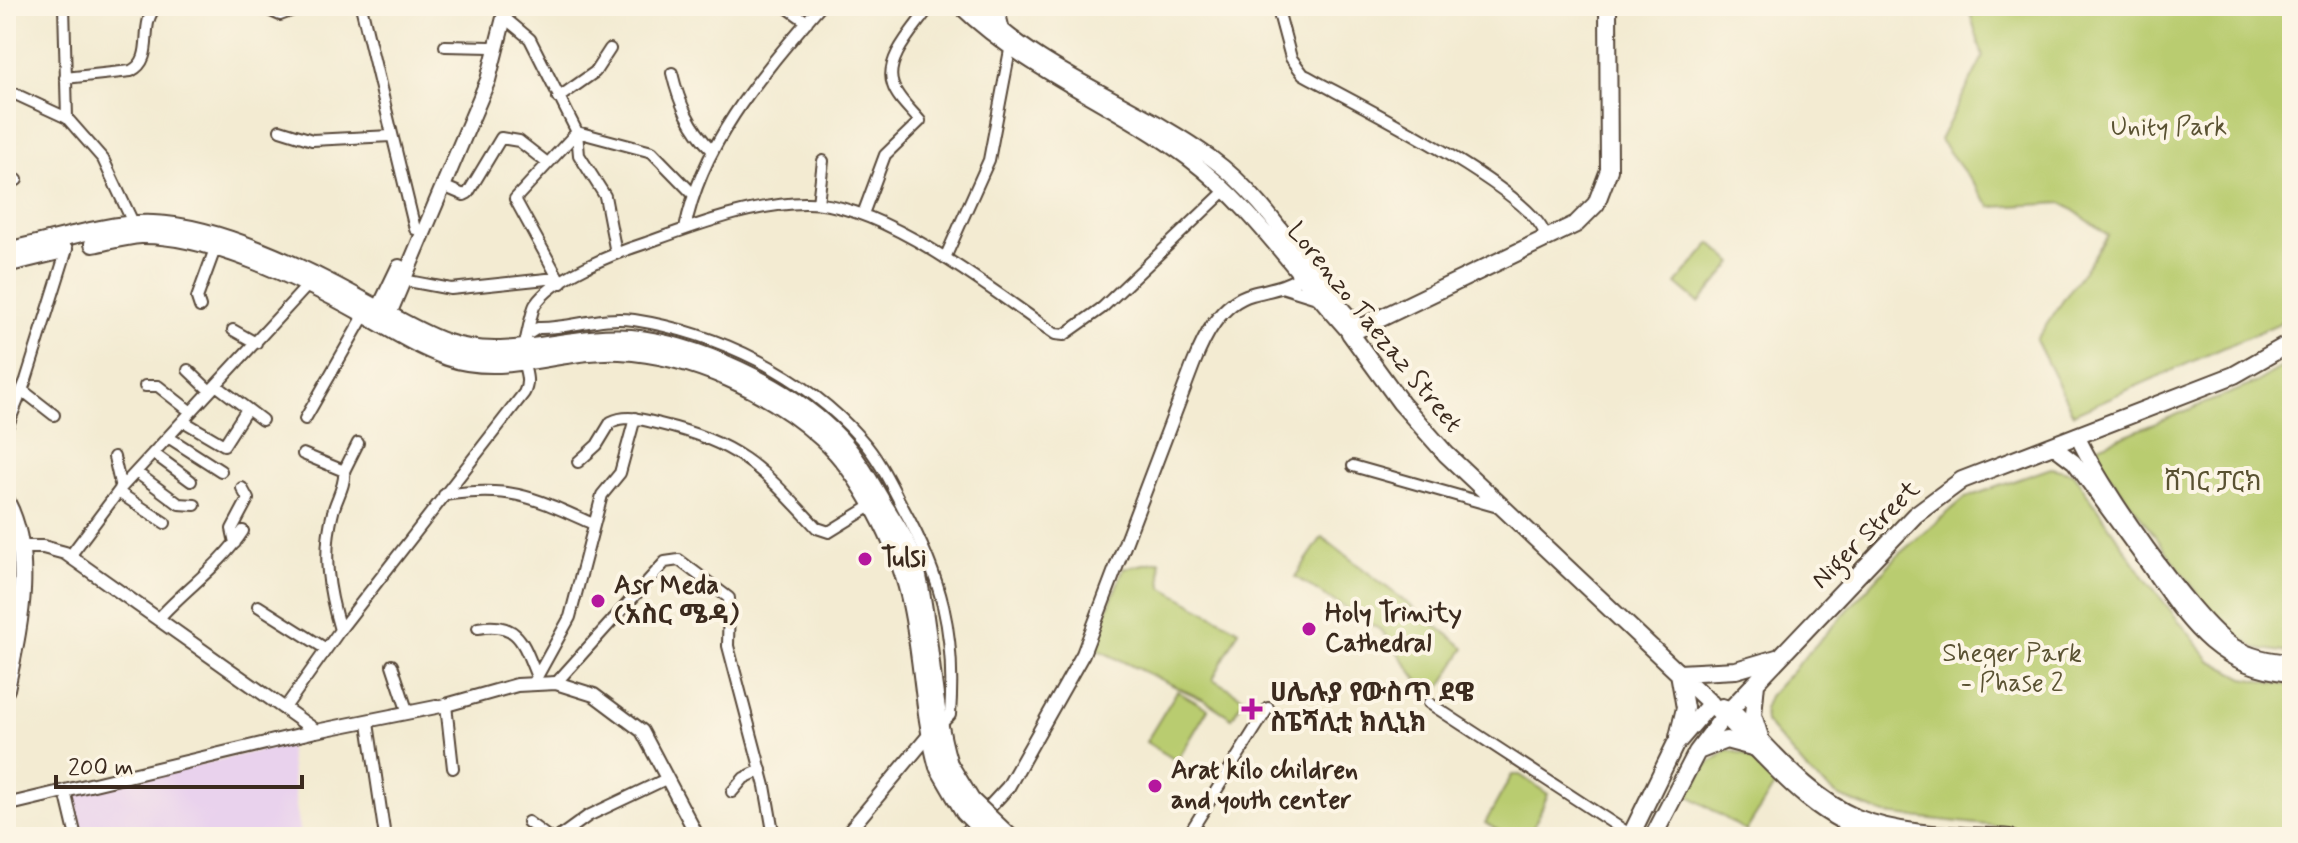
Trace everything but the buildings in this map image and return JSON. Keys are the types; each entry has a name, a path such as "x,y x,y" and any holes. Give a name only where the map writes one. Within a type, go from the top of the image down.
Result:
{"main road":[{"name":"Lorenzo Taezaz Street","path":"960,6 1010,50 1185,155 1226,190 1317,297 1355,330"},
{"name":"Lorenzo Taezaz Street","path":"976,6 1004,30 1212,158 1272,217 1333,298 1401,403 1467,475 1711,703 1728,712"},
{"path":"1355,330 1546,239 1587,215 1607,182 1611,96 1608,6"},
{"path":"378,316 491,47 503,10"},
{"path":"378,316 403,280 488,80 503,10"},
{"path":"6,251 179,226 204,232 330,283 378,316"},
{"path":"6,264 136,230 215,249 378,316 467,348 523,356 592,339 631,338 734,367 788,397 830,429 915,565 934,730 944,766 964,812 989,837"},
{"name":"Niger Street","path":"1653,837 1697,752 1728,712 1890,539 1935,497 1962,480 2234,375 2292,342"},
{"path":"2077,435 2110,495 2230,651 2259,669 2292,674"},
{"path":"2053,446 2074,462 2178,608 2213,646 2273,661 2292,662"},
{"path":"6,501 21,600 6,689"},
{"path":"1632,836 1675,745 1685,708 1679,673 1736,670 1782,656"},
{"path":"1756,683 1753,715 1758,742"},
{"path":"1675,745 1711,703"},
{"path":"1728,712 1758,742 1823,796 1880,833 2010,837"},
{"path":"1697,752 1726,740 1758,742"},
{"path":"944,766 971,800 1010,837"}],"street":[{"path":"64,6 67,118"},
{"path":"65,78 131,71 141,66 145,60 147,20 157,6"},
{"path":"260,6 280,15 304,6"},
{"path":"361,6 415,229"},
{"path":"785,6 807,22"},
{"path":"685,229 692,193 712,150 738,109 820,6"},
{"path":"863,214 885,155 920,121 897,93 891,71 896,56 930,6"},
{"path":"998,6 1004,30"},
{"path":"1277,6 1291,58 1303,74 1457,160 1514,197 1540,221 1546,239"},
{"path":"503,10 530,39 577,132 579,155 605,196 616,253"},
{"path":"445,46 491,47"},
{"path":"558,98 595,72 610,49"},
{"path":"945,258 986,170 1010,50"},
{"path":"672,73 688,119 712,150"},
{"path":"15,94 67,118 103,159 136,230"},
{"path":"280,130 312,140 391,136"},
{"path":"559,281 515,199 577,132"},
{"path":"577,132 652,152 692,193"},
{"path":"443,186 464,195 468,193 501,138 519,141 546,162"},
{"path":"818,203 823,161"},
{"path":"284,709 340,630 524,393 528,377 523,356 536,304 559,281 616,253 685,229 758,209 818,203 863,214 945,258 1055,334 1064,335 1102,308 1226,190"},
{"path":"6,430 67,249"},
{"path":"200,307 197,298 215,249"},
{"path":"962,837 1008,787 1083,654 1193,365 1209,331 1232,303 1285,287 1300,277"},
{"path":"403,280 451,289 559,281"},
{"path":"70,556 120,490 308,285"},
{"path":"1285,287 1317,297"},
{"path":"305,419 378,316"},
{"path":"530,333 538,328 633,319 740,351 796,384 842,419 883,470 929,555 936,575 952,647 950,715 844,837"},
{"path":"233,330 256,343"},
{"path":"188,370 262,420"},
{"path":"145,386 158,386 191,412"},
{"path":"22,390 54,415"},
{"path":"183,421 224,445 247,409"},
{"path":"578,462 597,445 611,422 635,418 700,434 743,454 817,528 829,532 876,503"},
{"path":"535,680 570,617 602,495 620,473 635,418"},
{"path":"168,437 221,471"},
{"path":"340,630 325,567 333,512 345,478 344,471 358,443"},
{"path":"153,453 191,481"},
{"path":"303,454 344,471"},
{"path":"114,457 120,490 165,523"},
{"path":"1353,466 1502,508"},
{"path":"136,472 179,504 195,505"},
{"path":"1449,491 1467,475"},
{"path":"235,543 232,529 248,499 242,488"},
{"path":"444,495 496,490 522,493 547,501 593,524"},
{"path":"159,618 235,543 243,531"},
{"path":"13,546 54,548 70,556 316,731"},
{"path":"556,683 665,562 679,560 729,598 728,646 761,770 774,837"},
{"path":"258,606 326,649"},
{"path":"478,628 502,626 517,636 535,680"},
{"path":"392,665 408,713"},
{"path":"6,805 316,731 446,705 535,680 594,695 632,721 652,746 698,837"},
{"path":"1429,703 1632,836"},
{"path":"446,705 453,768"},
{"path":"1187,837 1268,708"},
{"path":"368,723 385,837"},
{"path":"732,792 744,778 761,770"},
{"path":"559,837 588,816 666,779"},
{"path":"65,791 76,837"},
{"path":"528,822 548,837"}],"shaded area":[{"path":"288,744 300,837 74,837 64,796"}],"green space":[{"name":"Unity Park","path":"1968,6 2292,6 2292,312 2278,324 2073,414 2036,340 2108,235 2063,203 1991,207 1940,140 1983,57"},
{"path":"1711,243 1733,263 1699,303 1676,284"},
{"name":"ሸገር ፓርክ","path":"2292,361 2292,653 2289,653 2256,648 2221,625 2099,460 2096,447 2253,384"},
{"name":"Sheger Park - Phase 2","path":"2051,468 2073,473 2145,578 2210,660 2244,678 2292,686 2292,837 2097,837 1885,814 1840,797 1811,775 1765,722 1764,709 1769,696 1899,554 1965,498"},
{"path":"1322,537 1465,648 1436,694 1420,683 1382,631 1295,577"},
{"path":"1160,561 1162,587 1239,630 1213,679 1244,698 1232,718 1204,700 1092,647 1124,568"},
{"path":"1177,691 1208,709 1177,761 1146,742"},
{"path":"1728,750 1744,754 1778,780 1746,831 1688,795 1707,765"},
{"path":"1512,775 1520,775 1548,794 1529,837 1511,837 1485,823"}],"place":[{"name":"Tulsi","path":"865,559"},
{"name":"Asr Meda (አስር ሜዳ)","path":"598,601"},
{"name":"Holy Trinity Cathedral","path":"1309,629"},
{"name":"ሀሌሉያ የውስጥ ደዌ ስፔሻሊቲ ክሊኒክ","path":"1252,709"},
{"name":"Arat kilo children and youth center","path":"1155,786"}]}
